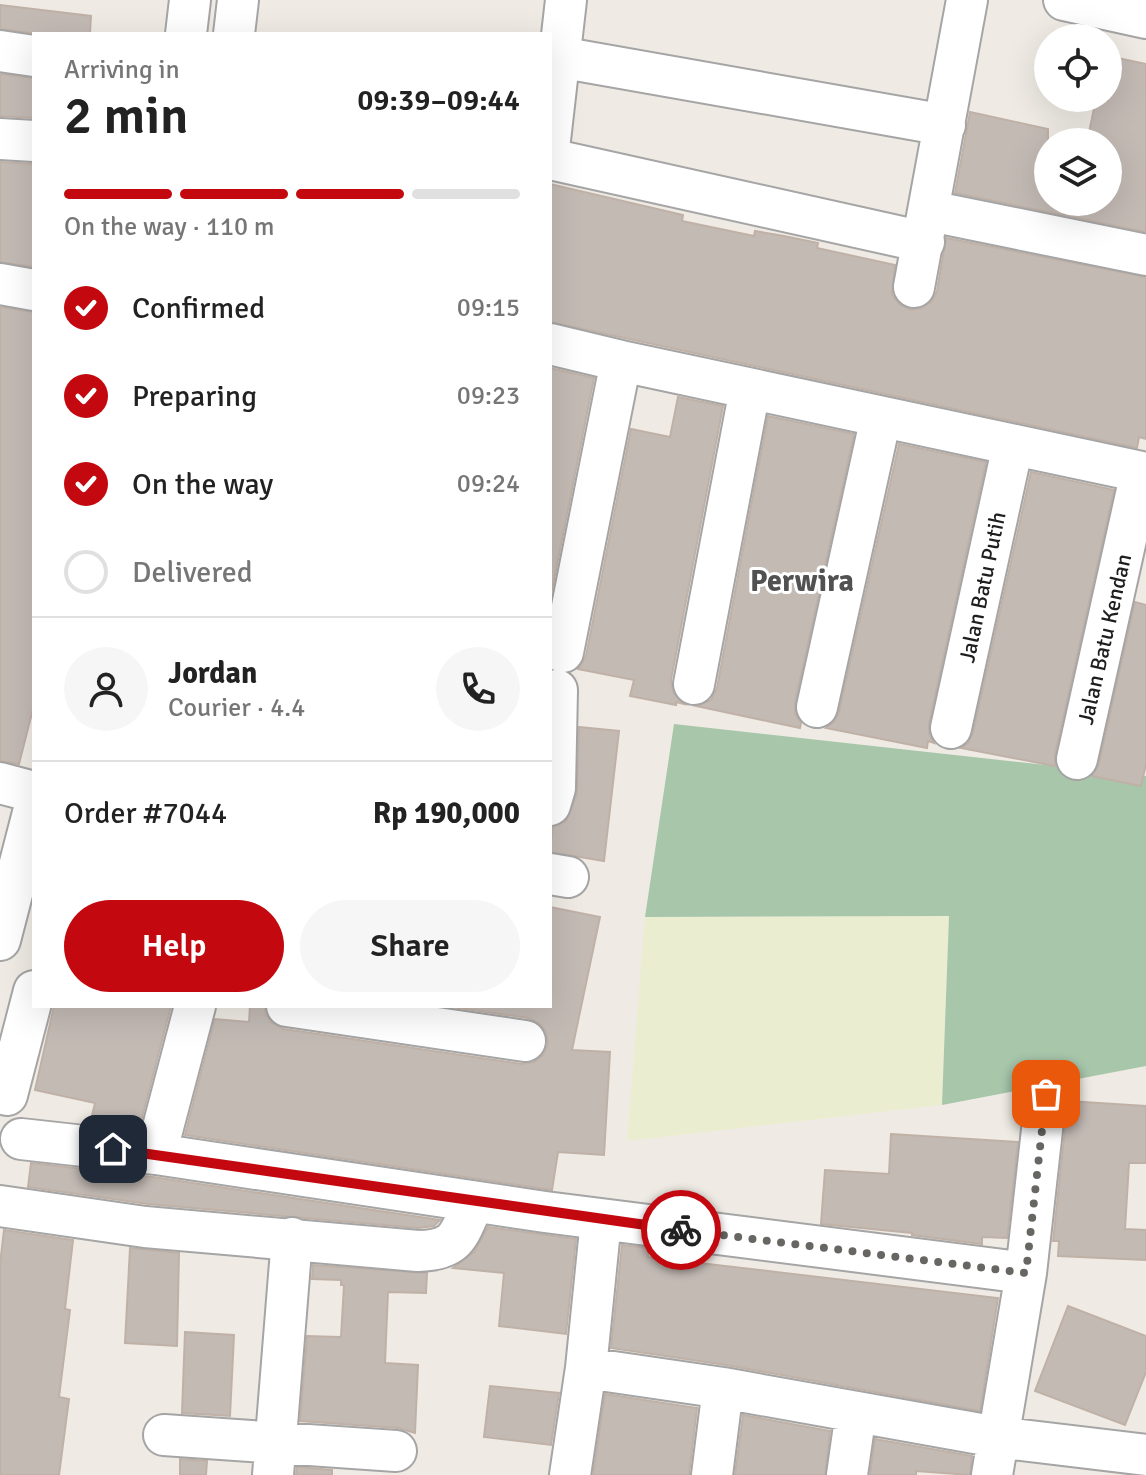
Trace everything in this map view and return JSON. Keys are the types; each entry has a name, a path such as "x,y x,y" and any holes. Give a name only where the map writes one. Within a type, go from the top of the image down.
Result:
{"street":[{"path":"186,32 190,0"},
{"path":"234,32 238,0"},
{"path":"552,122 566,0"},
{"path":"914,287 967,0"},
{"path":"1068,0 1146,18"},
{"path":"0,51 32,56"},
{"path":"559,57 945,125"},
{"path":"0,139 32,141"},
{"path":"552,159 927,226 1146,255"},
{"path":"0,284 32,290"},
{"path":"552,344 1144,473"},
{"path":"552,798 560,671 621,361"},
{"path":"694,684 750,389"},
{"path":"817,707 881,417"},
{"name":"Jalan Batu Putih","path":"951,728 1013,445"},
{"name":"Jalan Batu Kendan","path":"1077,759 1144,473"},
{"path":"0,783 32,791"},
{"path":"0,940 32,817"},
{"path":"32,998 4,1093 20,1116 10,1153 156,1154 601,1220 1026,1273"},
{"path":"156,1154 194,1008"},
{"path":"301,1008 525,1041"},
{"path":"995,1456 1026,1273 1046,1094"},
{"path":"0,1206 145,1227 418,1251 441,1250 456,1239 474,1202"},
{"path":"570,1475 586,1368 601,1220"},
{"path":"274,1460 292,1238"},
{"path":"586,1368 856,1412 995,1456 1146,1455"},
{"path":"712,1475 723,1388"},
{"path":"847,1475 856,1412"},
{"path":"164,1435 274,1460 396,1451"}],"green space":[{"path":"674,724 1146,776 1146,1066 942,1105 949,916 645,917"},
{"path":"949,916 942,1105 627,1141 645,917"}],"building":[{"path":"0,5 91,16 90,32 32,33 0,29"},
{"path":"1122,59 1146,64 1146,232 1068,216 1122,216 1122,128 1090,128 1093,112 1122,112"},
{"path":"0,74 32,78 32,118 0,116"},
{"path":"970,112 1043,128 1034,128 1034,209 955,193"},
{"path":"0,162 32,164 32,267 0,262"},
{"path":"552,184 683,215 682,221 754,236 755,231 818,243 817,248 895,265 892,294 899,304 911,310 922,308 932,301 937,291 946,238 1146,277 1146,439 1139,437 1137,448 552,322"},
{"path":"0,307 32,312 32,713 19,764 0,761"},
{"path":"552,368 594,378 552,590"},
{"path":"678,397 723,406 671,680 673,692 684,704 676,702 676,705 630,696 634,680 578,669 586,656 631,429 670,437"},
{"path":"768,416 854,434 795,702 800,728 696,706 711,700 717,688"},
{"path":"899,444 986,462 929,723 929,734 934,743 928,741 927,748 826,728 834,722 839,712"},
{"path":"1031,472 1114,490 1055,754 1055,766 961,748 973,733"},
{"path":"1135,602 1146,605 1146,764 1141,786 1092,776 1099,764"},
{"path":"579,727 619,731 604,861 552,852 553,827 566,821 577,794"},
{"path":"552,907 600,917 572,1050 610,1052 604,1155 558,1152 552,1190 185,1135 215,1019 249,1022 250,1008 265,1008 272,1023 284,1029 522,1064 534,1062 543,1055 548,1044 546,1032 539,1023 528,1018 459,1008 552,1008"},
{"path":"54,1008 170,1008 139,1129 90,1124 95,1103 35,1090"},
{"path":"1068,1101 1146,1106 1146,1163 1129,1163 1125,1229 1146,1230 1146,1260 1058,1256 1059,1241 1053,1241"},
{"path":"891,1134 1018,1142 1007,1238 982,1237 982,1244 821,1224 825,1170 889,1174"},
{"path":"31,1163 153,1177 440,1220 434,1226 418,1228 148,1204 28,1187"},
{"path":"488,1227 576,1239 566,1334 499,1326 504,1273 453,1268 474,1252"},
{"path":"4,1230 73,1240 65,1309 70,1310 59,1397 69,1399 59,1475 0,1475 0,1264"},
{"path":"622,1245 649,1248 648,1257 998,1298 980,1411 726,1365 611,1348"},
{"path":"130,1248 179,1253 177,1346 125,1343"},
{"path":"313,1265 427,1273 426,1293 388,1292 385,1363 418,1365 415,1433 398,1428 300,1421 307,1336 341,1337 344,1285 341,1285 341,1280 312,1279"},
{"path":"1068,1306 1146,1336 1146,1372 1125,1425 1035,1391"},
{"path":"185,1332 234,1335 230,1416 182,1413"},
{"path":"490,1386 559,1393 551,1445 484,1437"},
{"path":"605,1394 697,1408 689,1475 593,1475"},
{"path":"743,1415 830,1431 825,1475 735,1475"},
{"path":"875,1439 972,1456 970,1475 916,1471 916,1475 870,1475"},
{"path":"180,1459 207,1461 206,1475 180,1475"},
{"path":"297,1467 332,1470 332,1475 296,1475"}],"way so far":[{"path":"681,1230 1026,1273 1046,1094"}],"district":[{"name":"Perwira","path":"802,581"}],"route":[{"path":"113,1149 681,1230"}]}
